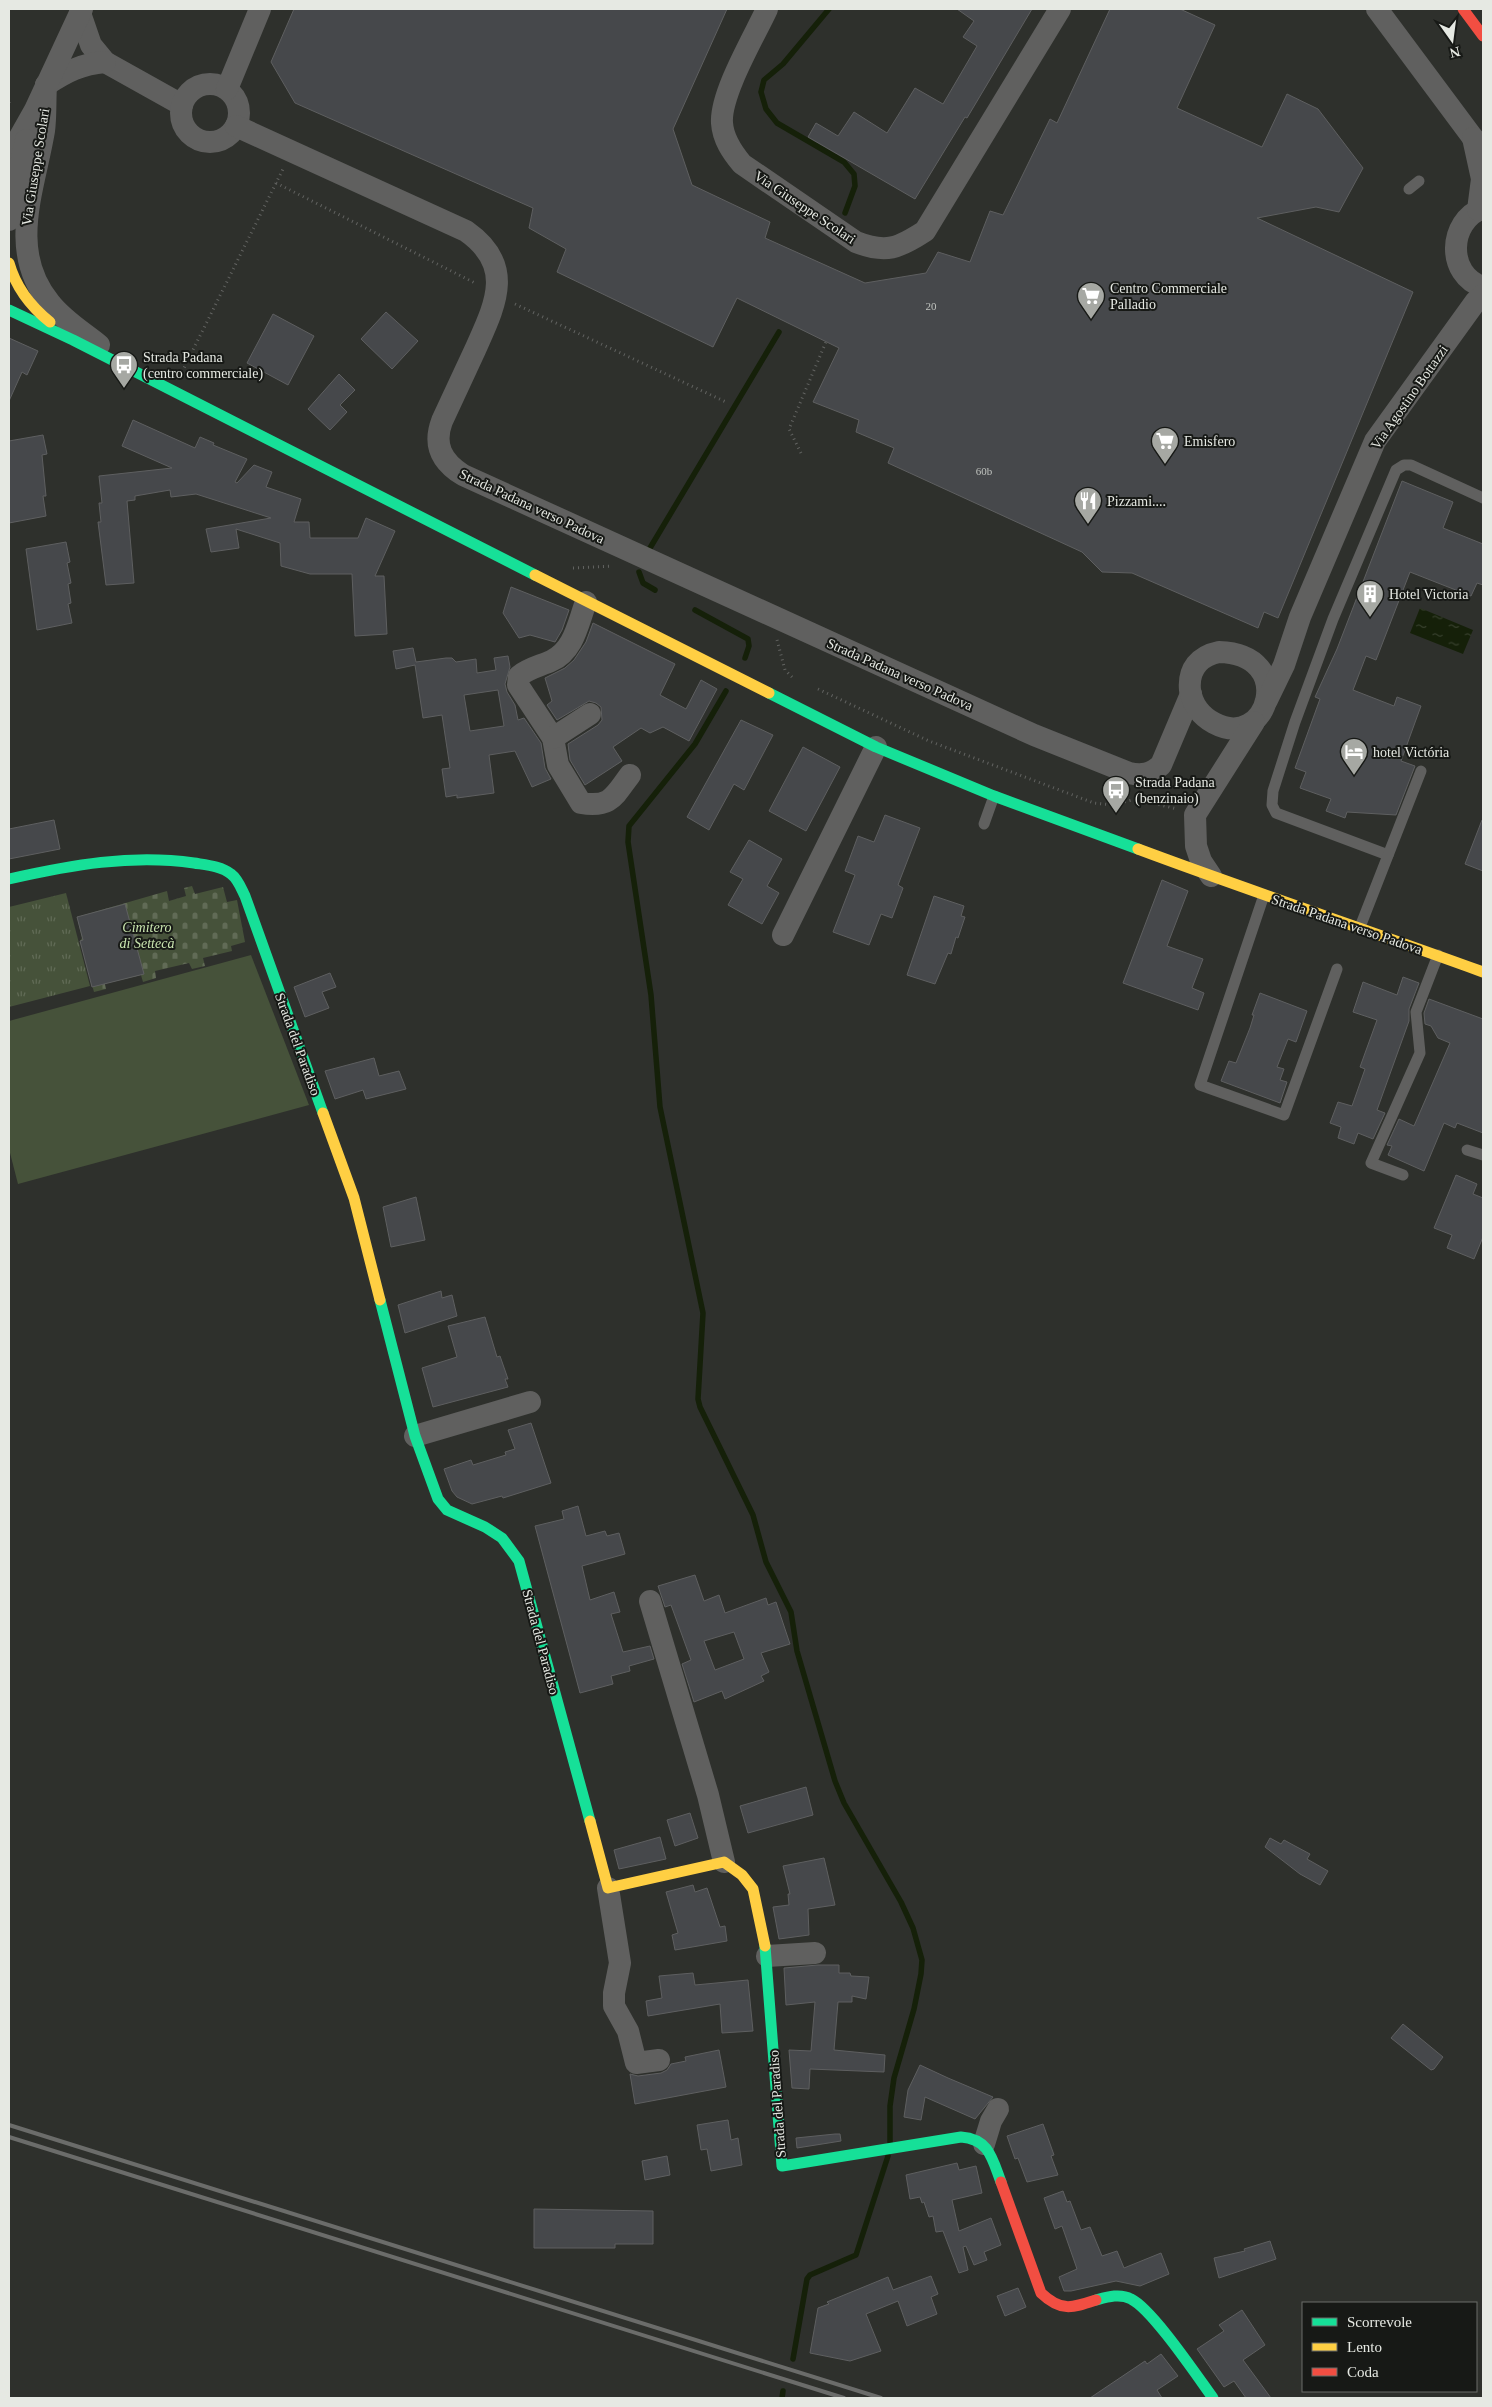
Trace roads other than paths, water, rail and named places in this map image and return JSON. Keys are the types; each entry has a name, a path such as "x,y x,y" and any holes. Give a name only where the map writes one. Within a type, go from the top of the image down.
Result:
{"street":[{"name":"Via Giuseppe Scolari","path":"767,9 732,84 723,109 722,124 731,151 742,164 831,226 856,242 874,249 908,242 925,231 1060,9"},
{"path":"1377,9 1478,144 1482,179 1481,209 1470,215 1459,229 1456,242 1456,256 1461,269 1469,279 1483,287"},
{"path":"1463,9 1483,36"},
{"name":"Via Giuseppe Scolari","path":"81,11 92,45 104,62 182,105"},
{"name":"Via Giuseppe Scolari","path":"9,156 35,110 81,11"},
{"path":"227,89 259,12"},
{"path":"46,85 68,70 88,64 104,62"},
{"path":"210,84 227,89 233,95 239,110 236,126 227,137 220,140 213,142 199,140 186,129 182,122 182,105 192,90 200,85 210,84"},
{"name":"Via Giuseppe Scolari","path":"46,85 44,129 27,219 25,249 31,274 50,304 61,315 129,370"},
{"name":"Via Giuseppe Scolari","path":"9,220 18,172 35,110"},
{"name":"Strada Padana verso Padova","path":"236,126 466,231 490,255 497,282 494,309 439,429 438,438 442,455 454,469 1056,745 1080,752 1128,772 1144,775 1163,761 1191,694 1190,682 1192,671 1202,657 1219,652 1247,658"},
{"path":"9,264 14,280 30,305 73,340"},
{"name":"Via Agostino Bottazzi","path":"1267,700 1284,665 1300,617 1375,441 1476,301 1483,295"},
{"path":"9,310 73,340"},
{"name":"Strada Padana verso Padova","path":"73,340 586,602 876,747 994,796 1211,876 1483,972"},
{"path":"586,602 568,650 553,660 527,670 519,676 518,684 553,738 558,765 581,803 597,806 609,802 630,775"},
{"name":"Via Agostino Bottazzi","path":"1247,658 1279,646 1300,617"},
{"path":"1211,876 1201,861 1196,846 1195,814 1267,700 1268,691 1264,675 1255,663 1247,658"},
{"path":"1191,694 1193,701 1203,715 1218,725"},
{"path":"553,738 590,714"},
{"name":"Strada Padana verso Padova","path":"1056,745 1084,764 1131,785 1146,787 1160,784 1172,774 1187,740 1195,730 1218,725 1236,728 1254,722"},
{"path":"783,935 876,747"},
{"name":"Strada del Paradiso","path":"9,879 89,862 131,857 186,862 219,868 235,877 252,916 354,1198 415,1436 438,1499 447,1510 485,1526 502,1538 519,1561 608,1888 620,1963 614,1993 614,2006 628,2031 636,2064 659,2060"},
{"path":"415,1436 530,1402"},
{"path":"608,1888 724,1862 708,1795 650,1601"},
{"name":"Strada del Paradiso","path":"724,1862 742,1875 753,1889 767,1956 782,2166 962,2136 974,2138 984,2144"},
{"path":"767,1956 815,1953"},
{"path":"998,2109 991,2121 984,2144 998,2174 1041,2293 1049,2304 1061,2308 1117,2297 1130,2298 1138,2304 1156,2325 1213,2398"}],"lane":[{"path":"1410,189 1419,181"},
{"path":"1388,855 1276,813 1272,805 1273,792 1324,644 1396,470 1404,465 1412,465 1483,498"},
{"path":"1360,927 1421,771"},
{"path":"984,824 994,796"},
{"path":"1264,895 1200,1085 1284,1115 1337,969"},
{"path":"1403,1176 1371,1163 1420,1053 1416,1012 1438,955"},
{"path":"1467,1150 1483,1155"}],"water":[{"path":"1420,608 1473,630 1463,654 1410,633"}],"waterway":[{"path":"829,9 783,64 764,80 761,92 766,109 777,123 844,162 854,174 855,186 845,213"},
{"path":"650,548 779,332"},
{"path":"639,572 643,583 655,590"},
{"path":"695,610 748,639 749,646 745,658"},
{"path":"726,691 695,744 629,826 628,842 651,995 660,1107 703,1313 698,1399 700,1407 753,1515 766,1562 791,1612 797,1651 835,1781 844,1803 901,1902 913,1928 922,1960 914,2009 894,2078 890,2106 890,2142"},
{"path":"793,2359 807,2279 810,2275 856,2255 888,2156"},
{"path":"782,2398 783,2391"}],"railway":[{"path":"9,2125 881,2398"},
{"path":"9,2137 844,2398"}],"place":[{"name":"Centro Commerciale Palladio","path":"1091,320"},
{"name":"Strada Padana (centro commerciale)","path":"124,389"},
{"name":"Emisfero","path":"1165,465"},
{"name":"Pizzami....","path":"1088,525"},
{"name":"Hotel Victoria","path":"1370,618"},
{"name":"hotel Victória","path":"1354,776"},
{"name":"Strada Padana (benzinaio)","path":"1116,814"}],"park label":[{"name":"Cimitero di Settecà","path":"147,936"}]}
